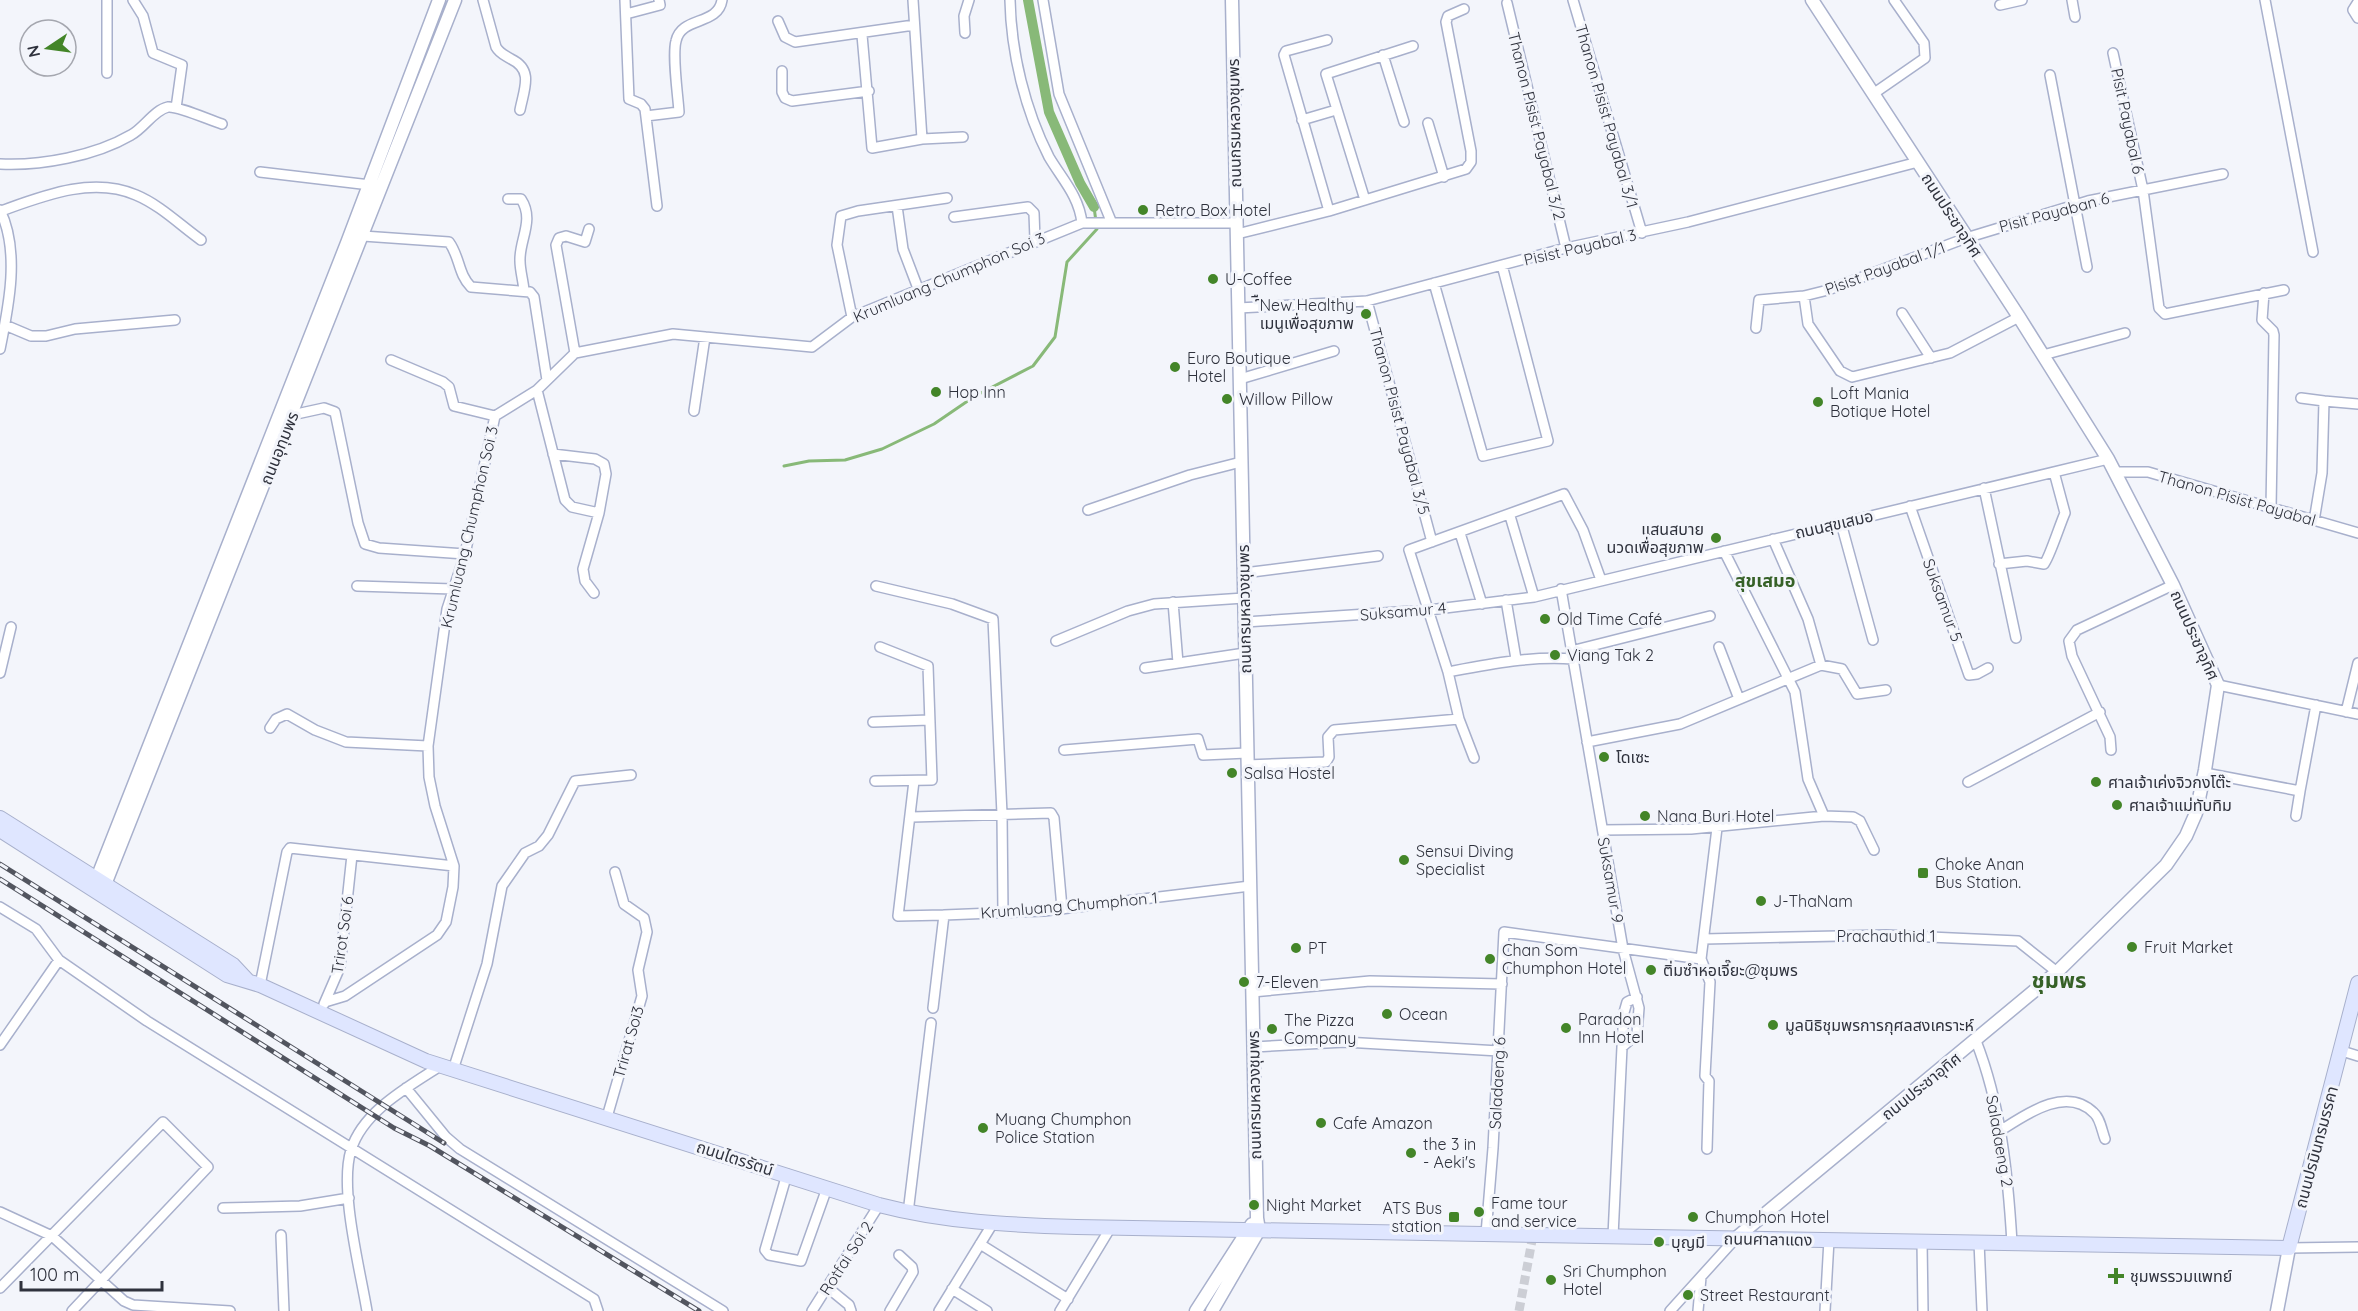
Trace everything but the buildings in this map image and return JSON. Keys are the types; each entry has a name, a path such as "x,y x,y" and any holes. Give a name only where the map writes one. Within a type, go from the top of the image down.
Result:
{"main road":[{"path":"0,818 99,888"},
{"path":"0,830 99,888"},
{"name":"ถนนไตรรัตน์","path":"99,888 233,965 247,980 324,1010 426,1061 879,1205 908,1213 993,1223 1111,1227 1254,1226"},
{"name":"ถนนปรมินทรมรรคา","path":"2289,1248 2358,983"},
{"name":"ถนนศาลาแดง","path":"1254,1226 1486,1234 2289,1248"}],"street":[{"path":"106,0 107,73"},
{"path":"133,0 143,16 153,53 182,65 176,108"},
{"name":"ถนนอุทุมพร","path":"99,888 440,0"},
{"name":"ถนนอุทุมพร","path":"99,888 292,415 455,0"},
{"path":"483,0 499,53 525,68 527,76 520,110"},
{"path":"625,0 629,99 641,104 646,116 657,206"},
{"path":"626,14 660,5 659,0"},
{"path":"646,116 679,112 675,40 683,29 694,22 712,17 721,7 722,0"},
{"path":"913,0 922,139"},
{"path":"965,33 964,16 969,0"},
{"path":"1010,0 1011,26 1021,79 1032,115 1049,156 1078,202 1084,222"},
{"path":"1043,0 1055,79 1108,221"},
{"name":"ถนนกรมหลวงชุมพร","path":"1232,0 1253,1047 1254,1226"},
{"name":"Thanon Pisist Payabal 3/1","path":"1573,0 1642,233"},
{"name":"ถนนประชาอุทิศ","path":"1736,1238 2057,972 2175,854 2196,813 2205,773 2218,685 2173,585 2108,459 2019,317 1812,0"},
{"path":"1873,94 1925,58 1924,43 1894,0"},
{"path":"2000,5 2022,0"},
{"path":"2072,0 2075,17"},
{"path":"2265,0 2313,252"},
{"name":"Thanon Pisist Payabal 3/2","path":"1507,3 1566,248"},
{"name":"Krumluang Chumphon Soi 3","path":"324,1010 437,934 446,922 453,887 453,866 435,806 429,777 428,746 447,609 465,554 495,416 537,390 575,353 673,334 812,347 852,316 919,291 1035,240 1084,222 1108,221 1236,229 1329,211 1466,169 1471,162 1446,22 1448,16 1464,9"},
{"path":"778,21 785,37 795,42 914,25"},
{"path":"862,34 869,91 872,148 922,139 963,137"},
{"path":"1327,40 1286,51 1284,55 1329,211"},
{"path":"1365,200 1326,74 1413,46"},
{"name":"Pisit Payabal 6","path":"2113,52 2143,190 2159,308 2165,314 2264,293"},
{"path":"1383,56 1404,122"},
{"path":"782,71 782,92 785,98 792,101 869,91"},
{"path":"2050,75 2086,267"},
{"path":"0,164 29,163 89,152 132,135 161,110 176,108 222,124"},
{"path":"1302,120 1336,110"},
{"path":"1428,123 1444,177"},
{"name":"Pisist Payabal 3","path":"1238,308 1367,301 1566,248 1642,233 1918,162"},
{"path":"260,172 369,185"},
{"name":"Pisit Payaban 6","path":"1966,238 2074,205 2223,174"},
{"path":"0,349 5,325 10,239 0,210 68,191 108,186 137,195 164,211 201,240"},
{"path":"852,316 837,245 841,216 858,211 947,198"},
{"path":"508,199 521,199 524,203 527,235 520,259 524,290"},
{"path":"897,206 903,249 919,291"},
{"path":"954,217 1028,207 1034,213 1035,240"},
{"path":"575,353 556,244 559,238 566,236 585,242 589,229"},
{"path":"363,236 449,242 458,255 464,280 471,287 524,290 534,297 547,380"},
{"name":"Pisist Payabal 1/1","path":"1756,328 1759,300 1804,296 1877,273 1966,238"},
{"path":"0,262 10,263"},
{"path":"1434,284 1483,456 1548,441 1502,265"},
{"path":"2271,508 2274,335 2262,320 2264,293 2284,290"},
{"path":"1804,296 1808,324 1840,371 1852,377 1950,353 2019,317"},
{"name":"Thanon Pisist Payabal 3/5","path":"1367,301 1432,542"},
{"path":"1902,313 1931,358"},
{"path":"5,325 31,336 46,336 75,329 175,320"},
{"path":"2043,355 2125,333"},
{"path":"694,411 705,337"},
{"path":"1240,379 1334,351"},
{"path":"392,360 443,382 449,387 454,406 495,416"},
{"path":"537,390 567,504 599,513"},
{"path":"2301,398 2358,404"},
{"path":"2314,521 2322,473 2324,401"},
{"path":"292,415 324,408 335,412 365,544 379,548 465,554"},
{"path":"553,454 595,459 604,464 606,474 599,513 583,569 585,581 594,593"},
{"name":"ถนนสุขเสมอ","path":"1561,590 2108,459"},
{"path":"1088,510 1190,475 1241,462"},
{"path":"1999,564 2027,561 2044,564 2047,561 2054,534 2065,513 2054,472"},
{"name":"Thanon Pisist Payabal","path":"2115,472 2148,472 2358,533"},
{"path":"1984,488 2016,638"},
{"path":"1474,758 1459,719 1448,672 1409,550 1510,516 1564,494 1582,530 1602,580"},
{"name":"Suksamur 5","path":"1910,506 1970,675 1988,668"},
{"path":"1510,516 1534,597"},
{"path":"1841,523 1873,640"},
{"path":"1460,533 1482,604"},
{"path":"1773,539 1808,619 1821,665"},
{"path":"1724,551 1797,699 1808,779 1824,816"},
{"path":"1244,573 1378,556"},
{"path":"2111,750 2110,737 2100,712 2069,647 2072,634 2124,606 2173,585"},
{"path":"357,586 453,589"},
{"path":"876,586 952,604 993,619 1002,814 1003,912"},
{"name":"Suksamur 4","path":"1245,622 1429,610 1534,597 1561,590"},
{"name":"Suksamur 9","path":"1561,590 1623,949 1637,998 1640,1023 1638,1034 1622,1047"},
{"path":"1056,641 1128,611 1173,602 1244,598"},
{"path":"1506,600 1516,659"},
{"path":"1173,602 1178,663"},
{"path":"1448,672 1516,659 1572,655 1710,616"},
{"path":"0,673 11,627"},
{"path":"875,781 932,780 928,666 880,647"},
{"path":"1719,647 1739,699"},
{"path":"1145,668 1245,653"},
{"path":"2346,712 2358,663"},
{"path":"1587,742 1680,724 1821,665 1842,669 1857,694 1886,690"},
{"path":"2218,685 2358,714"},
{"path":"2296,816 2316,705"},
{"path":"1968,782 2100,712"},
{"path":"270,728 276,719 286,714 315,730 345,742 428,746"},
{"path":"1064,750 1198,739 1203,755 1326,762 1329,757 1328,737 1334,730 1459,719"},
{"path":"873,722 929,720"},
{"path":"2205,773 2300,791"},
{"path":"367,1311 349,1198 347,1174 351,1149 368,1122 406,1088 447,1068 487,964 502,886 525,853 539,846 548,835 575,781 631,775"},
{"path":"914,781 912,817 1051,813 1054,818 1062,909"},
{"path":"1603,830 1717,828 1824,816 1853,817 1860,821 1874,850"},
{"name":"Krumluang Chumphon 1","path":"912,817 898,916 1062,909 1250,886"},
{"path":"1707,1149 1709,1081 1705,1076 1710,982 1701,959 1717,828"},
{"path":"260,985 287,852 295,847 453,866"},
{"name":"Trirot Soi 6","path":"324,1010 340,967 352,855"},
{"name":"Trirat Soi3","path":"607,1117 642,996 638,969 648,932 644,918 624,904 615,872"},
{"path":"0,907 36,929 59,960 147,1021 594,1299 598,1311"},
{"path":"933,1008 944,915"},
{"name":"Saladaeng 6","path":"1486,1234 1499,1051 1504,932 1623,949"},
{"name":"Prachauthid 1","path":"1704,939 1886,934 2018,941 2057,972"},
{"path":"1623,949 1701,959"},
{"path":"0,1045 59,960"},
{"path":"1252,992 1370,981 1502,984"},
{"path":"1623,1016 1627,1002 1637,998"},
{"path":"908,1213 931,1023"},
{"path":"1613,1236 1623,1028"},
{"name":"Saladaeng 2","path":"1976,1041 1987,1069 2000,1131 2009,1191 2012,1243"},
{"path":"1253,1047 1345,1042 1499,1051"},
{"path":"2342,1051 2358,1056"},
{"path":"406,1088 446,1137 460,1149 723,1311"},
{"path":"2000,1131 2042,1106 2067,1102 2085,1106 2094,1113 2105,1138"},
{"path":"0,1288 163,1122 207,1167 72,1311"},
{"path":"787,1174 765,1250 769,1255 801,1261 827,1188"},
{"path":"223,1208 289,1207 349,1198"},
{"name":"Rotfai Soi 2","path":"812,1311 879,1205"},
{"path":"0,1212 52,1236 124,1301 134,1305 230,1311"},
{"path":"939,1311 993,1223"},
{"path":"1196,1311 1254,1226"},
{"path":"1212,1311 1254,1226"},
{"path":"1060,1311 1111,1227"},
{"path":"281,1235 284,1311"},
{"path":"1670,1311 1736,1238"},
{"path":"1825,1311 1829,1240"},
{"path":"1922,1241 1923,1311"},
{"path":"1978,1242 1982,1311"},
{"path":"980,1244 1068,1299"},
{"path":"2289,1248 2358,1247"},
{"name":"ถนนปรมินทรมรรคา","path":"2277,1311 2289,1248"},
{"path":"890,1311 913,1272 912,1267 899,1255"},
{"path":"1698,1311 1701,1277"},
{"path":"827,1287 849,1305 851,1311"},
{"path":"952,1289 987,1311"}],"waterway":[{"path":"1028,0 1049,112 1080,183 1094,207"},
{"path":"784,466 809,461 845,460 882,449 934,424 975,396 1033,366 1055,337 1067,262 1097,229 1094,207"}],"tunnel":[{"path":"1519,1311 1533,1235"}],"railway":[{"path":"0,864 444,1143"},
{"path":"0,879 394,1128 430,1146 699,1311"}],"place":[{"name":"Retro Box Hotel","path":"1143,210"},
{"name":"U-Coffee","path":"1213,279"},
{"name":"์ืNew Healthy เมนูเพื่อสุขภาพ","path":"1366,314"},
{"name":"Euro Boutique Hotel","path":"1175,367"},
{"name":"Hop Inn","path":"936,392"},
{"name":"Willow Pillow","path":"1227,399"},
{"name":"Loft Mania Botique Hotel","path":"1818,402"},
{"name":"แสนสบาย นวดเพื่อสุขภาพ","path":"1716,538"},
{"name":"Old Time Café","path":"1545,619"},
{"name":"Viang Tak 2","path":"1555,655"},
{"name":"โดเซะ","path":"1604,757"},
{"name":"Salsa Hostel","path":"1232,773"},
{"name":"ศาลเจ้าเค่งจิวกงโต๊ะ","path":"2096,782"},
{"name":"ศาลเจ้าแม่ทับทิม","path":"2117,805"},
{"name":"Nana Buri Hotel","path":"1645,816"},
{"name":"Sensui Diving Specialist","path":"1404,860"},
{"name":"Choke Anan Bus Station.","path":"1923,873"},
{"name":"J-ThaNam","path":"1761,901"},
{"name":"Fruit Market","path":"2132,947"},
{"name":"PT","path":"1296,948"},
{"name":"Chan Som Chumphon Hotel","path":"1490,959"},
{"name":"ติ่มซำหอเจี๊ยะ@ชุมพร","path":"1651,970"},
{"name":"7-Eleven","path":"1244,982"},
{"name":"Ocean","path":"1387,1014"},
{"name":"มูลนิธิชุมพรการกุศลสงเคราะห์","path":"1773,1025"},
{"name":"Paradon Inn Hotel","path":"1566,1028"},
{"name":"The Pizza Company","path":"1272,1029"},
{"name":"Cafe Amazon","path":"1321,1123"},
{"name":"Muang Chumphon Police Station","path":"983,1128"},
{"name":"the 3 in - Aeki's","path":"1411,1153"},
{"name":"Night Market","path":"1254,1205"},
{"name":"Fame tour and service","path":"1479,1212"},
{"name":"ATS Bus station","path":"1454,1217"},
{"name":"Chumphon Hotel","path":"1693,1217"},
{"name":"บุญมี","path":"1659,1242"},
{"name":"ชุมพรรวมแพทย์","path":"2116,1276"},
{"name":"Sri Chumphon Hotel","path":"1551,1280"},
{"name":"Street Restaurant","path":"1688,1295"}],"district":[{"name":"สุขเสมอ","path":"1765,580"},
{"name":"ชุมพร","path":"2059,980"}]}
